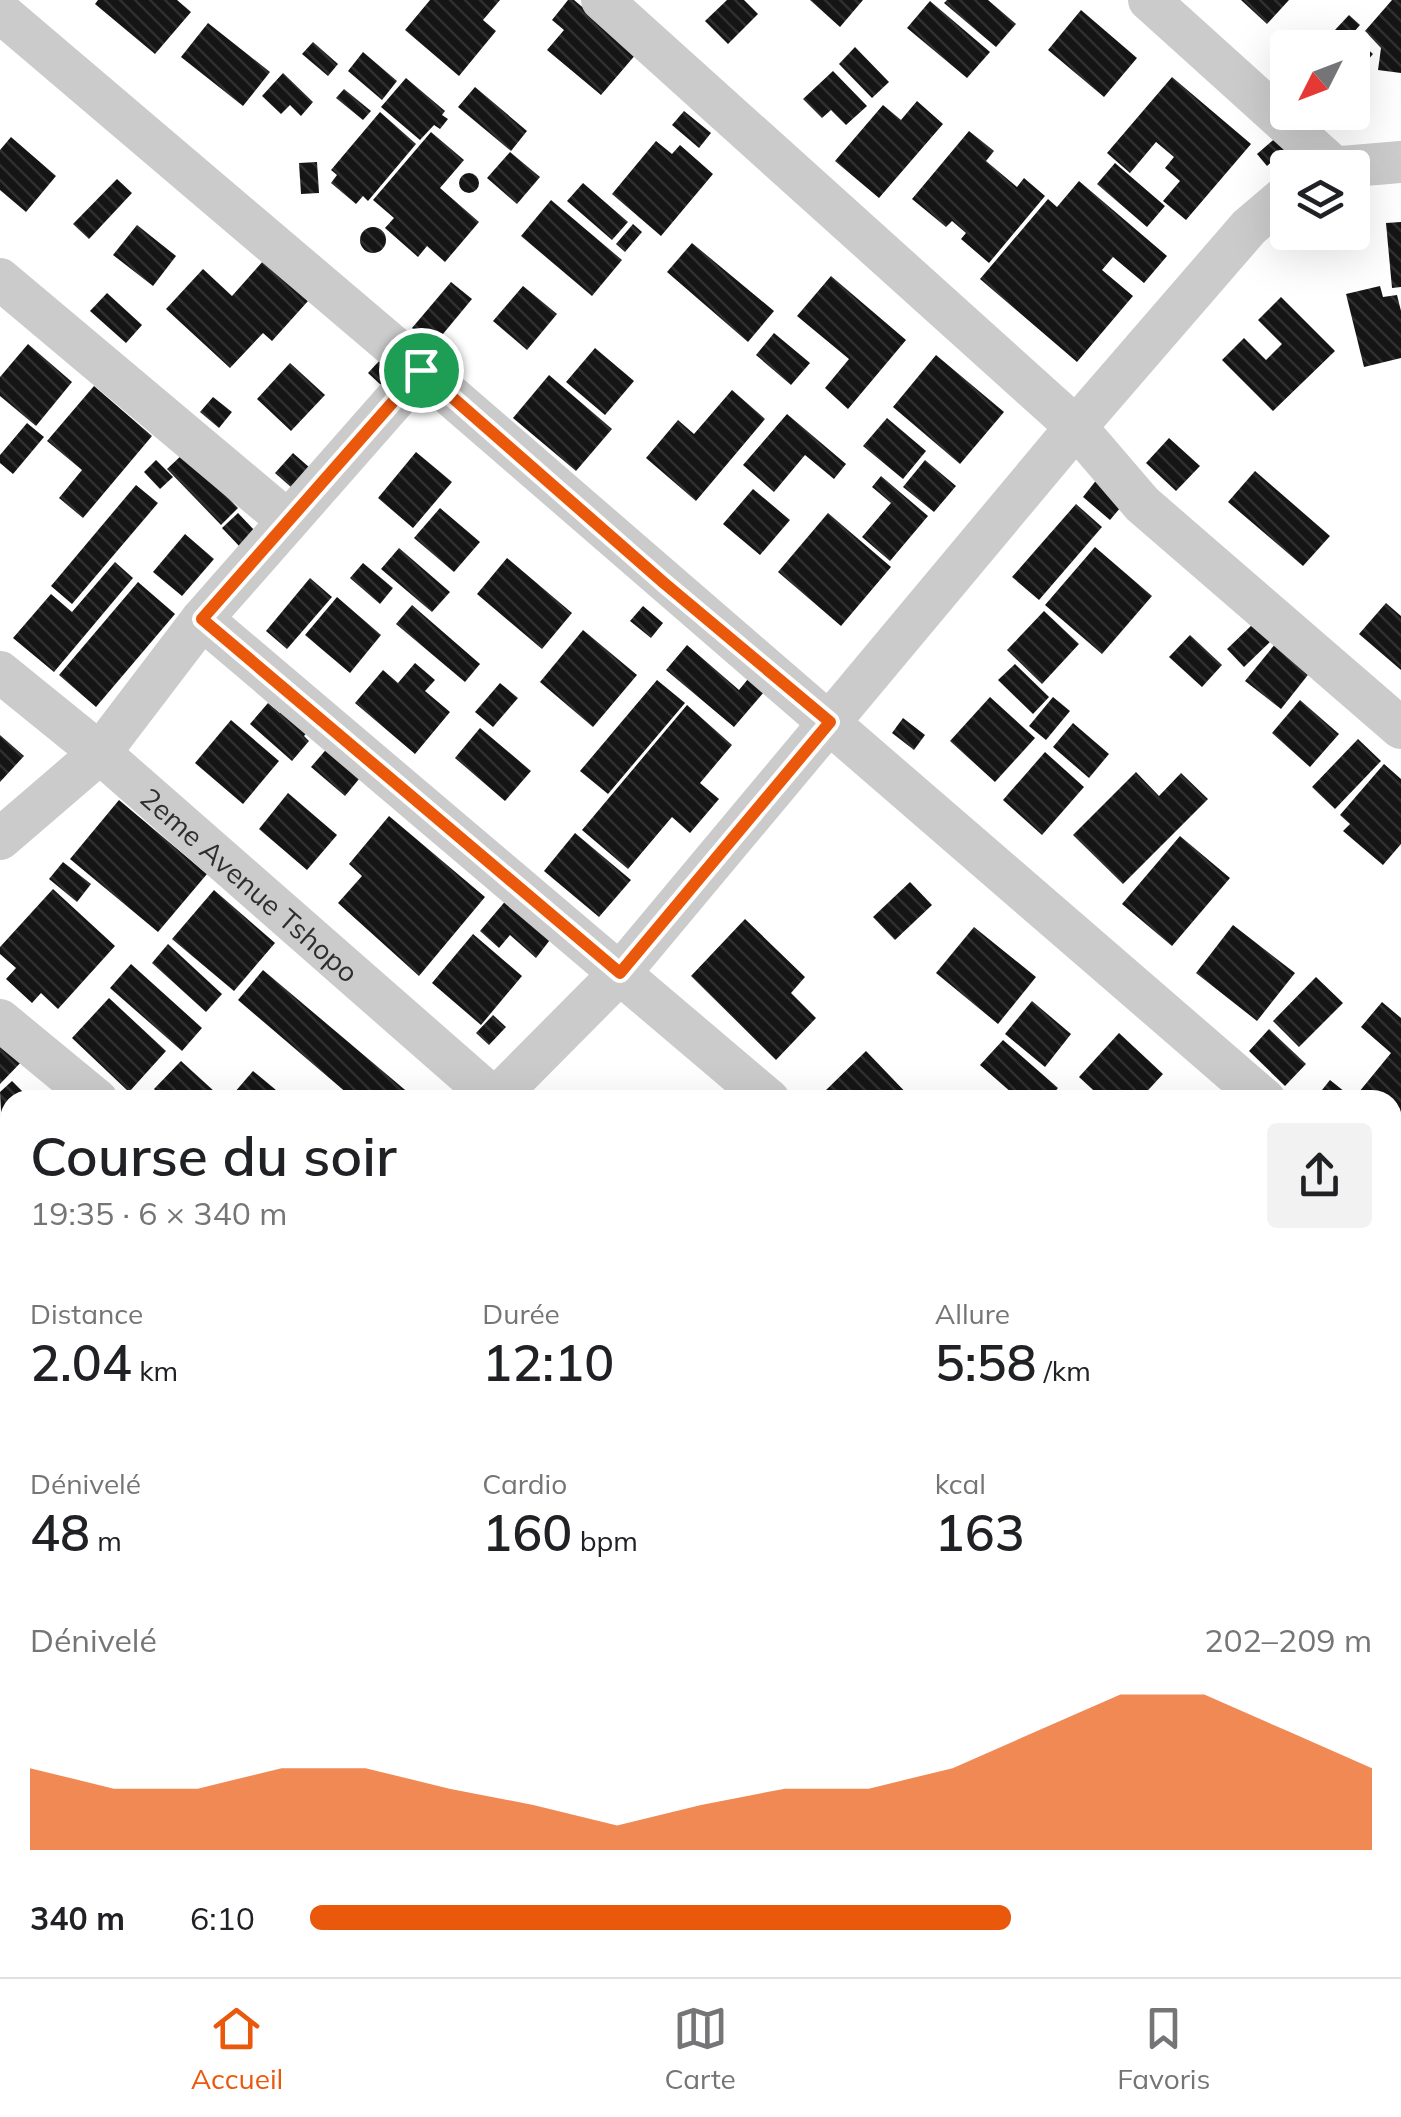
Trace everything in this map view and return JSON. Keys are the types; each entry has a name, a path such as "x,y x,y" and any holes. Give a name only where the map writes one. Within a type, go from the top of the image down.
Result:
{"street":[{"path":"602,0 1076,427 1142,504 1401,728"},
{"path":"1149,0 1313,150"},
{"path":"0,12 421,370 1253,1090"},
{"path":"1370,164 1401,162"},
{"path":"505,1090 620,973 1076,427 1249,227 1270,209"},
{"path":"0,279 288,522"},
{"path":"0,839 100,754 202,619 421,370"},
{"path":"202,619 757,1090"},
{"name":"2eme Avenue Tshopo","path":"0,672 100,754 484,1090"},
{"path":"0,1020 85,1090"}],"building":[{"path":"98,0 177,0 191,12 155,54 95,4"},
{"path":"430,0 500,0 483,20 496,31 459,76 405,30"},
{"path":"568,0 574,0 637,53 601,95 547,50 564,30 552,20"},
{"path":"727,0 744,0 758,14 728,44 705,21"},
{"path":"810,0 863,0 840,27"},
{"path":"988,0 1016,24 996,47 944,3"},
{"path":"1241,0 1289,0 1267,24"},
{"path":"1392,0 1401,0 1401,73 1378,70 1381,48 1370,36 1370,30 1366,30"},
{"path":"930,1 990,52 967,78 907,28"},
{"path":"1081,10 1137,58 1104,97 1048,50"},
{"path":"1349,15 1360,25 1356,30 1335,30"},
{"path":"208,23 270,72 243,106 181,57"},
{"path":"313,42 338,64 328,76 302,54"},
{"path":"855,47 889,82 872,98 839,64"},
{"path":"363,52 397,81 382,100 348,71"},
{"path":"833,71 867,106 846,125 831,110 822,118 803,99"},
{"path":"283,73 313,102 301,116 290,105 281,114 262,96"},
{"path":"1172,77 1251,144 1186,220 1163,201 1180,181 1165,168 1174,157 1156,142 1130,173 1107,153"},
{"path":"406,78 445,111 442,115 448,119 440,129 434,125 420,140 381,107"},
{"path":"475,87 527,131 511,151 458,107"},
{"path":"344,89 371,111 363,120 336,98"},
{"path":"917,101 943,124 879,198 835,161 883,105 901,120"},
{"path":"684,111 711,133 699,148 672,125"},
{"path":"380,112 416,144 368,201 363,196 356,204 331,183 337,175 331,170"},
{"path":"969,131 994,151 986,161 1017,187 1024,178 1045,196 989,263 961,239 966,233 952,221 946,227 912,199"},
{"path":"431,132 464,160 440,188 479,222 445,262 427,246 418,257 385,228 394,218 373,200"},
{"path":"1279,135 1289,146 1285,150 1270,150 1267,166 1257,154"},
{"path":"11,137 56,176 26,212 0,190 0,150"},
{"path":"656,141 672,154 680,145 713,174 661,236 612,194"},
{"path":"510,152 540,177 517,204 487,178"},
{"path":"317,162 319,193 301,194 299,163"},
{"path":"1115,163 1165,206 1147,227 1097,184"},
{"path":"469,173 479,183 469,193 459,183"},
{"path":"117,179 132,193 89,239 73,224"},
{"path":"1079,181 1167,256 1144,283 1113,257 1102,270 1133,296 1077,362 980,279 1048,199 1057,207"},
{"path":"583,183 628,222 612,240 567,201"},
{"path":"551,200 622,260 592,296 521,236"},
{"path":"1401,222 1401,287 1392,288 1386,223"},
{"path":"633,224 642,232 625,252 616,244"},
{"path":"137,225 176,256 153,286 113,255"},
{"path":"373,227 382,231 386,240 382,249 373,253 364,249 360,240 364,231"},
{"path":"692,243 774,311 748,342 667,272"},
{"path":"264,260 308,301 272,341 263,333 230,368 166,309 203,269 232,296"},
{"path":"831,276 906,340 848,409 825,388 849,359 797,316"},
{"path":"451,282 472,299 433,346 412,328"},
{"path":"523,286 557,314 527,350 493,321"},
{"path":"1380,286 1383,297 1397,295 1401,358 1364,367 1346,294"},
{"path":"107,293 142,325 126,343 90,311"},
{"path":"1281,297 1335,351 1273,411 1222,360 1244,338 1266,360 1282,344 1258,320"},
{"path":"774,333 810,363 791,385 756,355"},
{"path":"28,344 72,382 36,426 0,396 0,377"},
{"path":"595,348 634,381 605,415 566,382"},
{"path":"936,355 1004,412 960,464 893,407"},
{"path":"380,360 394,372 382,386 368,373"},
{"path":"290,363 325,395 291,431 257,399"},
{"path":"549,375 612,429 576,471 513,418"},
{"path":"94,386 152,436 83,518 59,498 82,470 47,441"},
{"path":"732,390 765,419 696,501 646,458 678,420 694,434"},
{"path":"213,397 232,412 219,428 200,412"},
{"path":"787,414 846,464 834,479 805,455 774,492 743,465"},
{"path":"887,418 926,451 903,479 863,446"},
{"path":"27,423 44,437 13,474 0,463 0,455"},
{"path":"1169,438 1200,466 1176,491 1146,463"},
{"path":"416,452 452,482 413,528 378,498"},
{"path":"184,453 238,508 221,525 167,469"},
{"path":"293,453 310,468 292,488 275,473"},
{"path":"156,460 173,477 160,489 144,472"},
{"path":"925,460 956,486 934,512 903,487"},
{"path":"1255,471 1330,536 1303,566 1228,502"},
{"path":"881,476 928,516 890,561 862,537 891,503 872,487"},
{"path":"1098,478 1126,501 1110,520 1083,497"},
{"path":"136,485 158,503 72,604 51,586"},
{"path":"753,489 790,520 760,555 723,524"},
{"path":"1076,504 1102,527 1039,600 1012,577"},
{"path":"440,508 480,542 454,572 414,538"},
{"path":"238,513 257,533 241,548 222,528"},
{"path":"828,513 891,567 841,626 778,572"},
{"path":"185,534 214,559 182,596 153,572"},
{"path":"1095,547 1152,596 1102,654 1045,605"},
{"path":"399,548 450,592 432,612 381,569"},
{"path":"507,558 572,613 542,649 477,594"},
{"path":"115,562 133,578 54,672 13,638 51,594 72,612"},
{"path":"363,563 393,588 380,604 350,578"},
{"path":"310,578 332,597 287,649 266,631"},
{"path":"138,582 175,614 96,707 59,675"},
{"path":"337,597 381,635 350,673 305,635"},
{"path":"1386,603 1401,616 1401,670 1359,634"},
{"path":"412,605 480,664 465,682 396,624"},
{"path":"643,606 663,623 651,638 630,621"},
{"path":"1044,611 1079,644 1042,684 1007,650"},
{"path":"1254,623 1271,641 1244,667 1227,649"},
{"path":"583,630 637,675 593,727 540,682"},
{"path":"1190,635 1222,665 1202,687 1169,657"},
{"path":"1276,643 1311,671 1281,709 1245,681"},
{"path":"687,645 739,690 748,679 764,692 734,727 666,670"},
{"path":"415,663 435,680 425,691 450,712 415,754 355,703 383,670 398,683"},
{"path":"1015,664 1049,697 1033,714 998,680"},
{"path":"657,680 685,703 608,794 580,771"},
{"path":"500,683 518,698 493,727 475,712"},
{"path":"990,697 1035,738 995,782 950,741"},
{"path":"1053,697 1070,711 1046,740 1029,726"},
{"path":"1300,700 1339,734 1310,767 1272,733"},
{"path":"268,703 280,713 287,704 312,726 304,736 309,741 292,761 250,724"},
{"path":"687,705 732,745 700,783 719,799 690,833 672,817 628,869 582,830"},
{"path":"903,718 925,735 914,750 892,733"},
{"path":"231,720 279,761 243,804 195,763"},
{"path":"1073,723 1109,754 1089,778 1053,747"},
{"path":"480,728 531,771 505,801 455,758"},
{"path":"0,735 24,756 0,782"},
{"path":"1358,739 1381,761 1335,809 1312,787"},
{"path":"330,745 364,773 345,796 311,767"},
{"path":"1045,752 1084,787 1042,835 1003,800"},
{"path":"1384,764 1401,779 1401,844 1383,865 1343,831 1350,824 1340,815"},
{"path":"1136,772 1159,796 1181,773 1208,799 1123,884 1073,835"},
{"path":"288,793 337,835 307,870 259,829"},
{"path":"119,800 207,874 158,932 70,859"},
{"path":"389,816 485,897 419,976 338,903 362,876 349,864"},
{"path":"575,833 631,880 599,917 544,871"},
{"path":"1180,836 1230,878 1172,946 1122,904"},
{"path":"63,862 91,884 77,902 49,879"},
{"path":"910,882 932,905 895,940 873,917"},
{"path":"53,889 115,946 58,1009 41,993 32,1003 6,979 16,968 0,954 0,947"},
{"path":"214,890 275,943 234,991 172,939"},
{"path":"508,898 553,936 536,958 510,935 499,948 480,931"},
{"path":"745,919 805,977 791,993 816,1018 776,1060 691,976"},
{"path":"1233,925 1295,973 1257,1021 1196,973"},
{"path":"974,927 1036,977 998,1024 936,973"},
{"path":"473,934 522,976 481,1025 432,983"},
{"path":"168,944 222,994 206,1012 152,963"},
{"path":"131,964 202,1028 182,1051 110,988"},
{"path":"263,970 405,1090 343,1090 238,1000"},
{"path":"1316,977 1343,1003 1299,1047 1273,1021"},
{"path":"109,998 166,1051 127,1090 72,1038"},
{"path":"1032,1001 1071,1034 1045,1067 1005,1034"},
{"path":"1382,1002 1401,1018 1401,1090 1361,1090 1391,1053 1361,1027"},
{"path":"493,1015 506,1027 489,1045 476,1033"},
{"path":"1269,1029 1306,1064 1285,1086 1249,1051"},
{"path":"0,1030 27,1056 0,1084"},
{"path":"1119,1033 1163,1074 1148,1090 1093,1090 1079,1077"},
{"path":"1003,1040 1058,1088 1009,1090 980,1065"},
{"path":"866,1051 903,1090 826,1090"},
{"path":"181,1061 213,1090 155,1090"},
{"path":"253,1071 276,1090 237,1090"},
{"path":"1330,1080 1342,1090 1322,1090"},
{"path":"12,1081 21,1090 2,1090"}],"route":[{"path":"421,370 830,722 620,973 202,619 421,370"}]}
